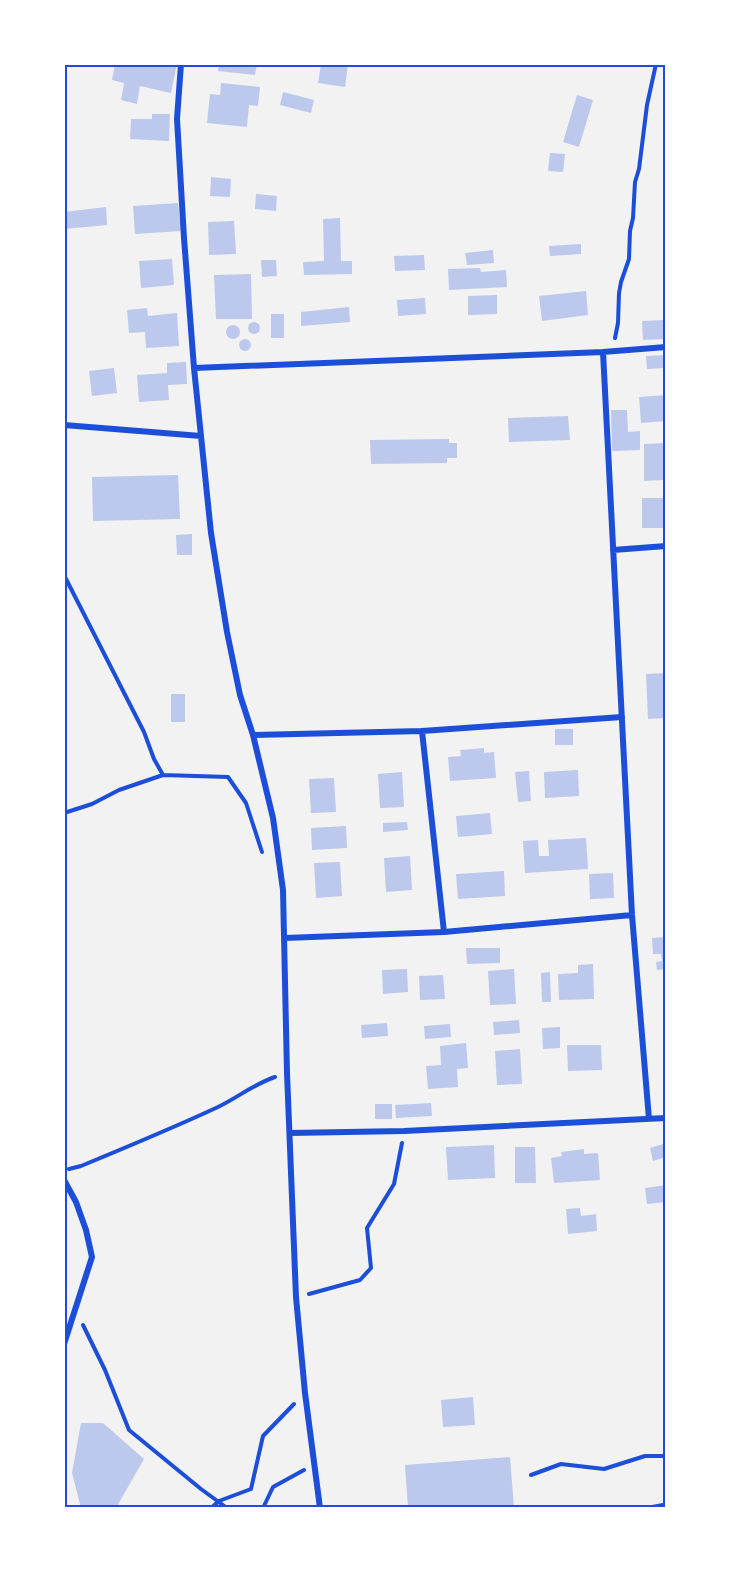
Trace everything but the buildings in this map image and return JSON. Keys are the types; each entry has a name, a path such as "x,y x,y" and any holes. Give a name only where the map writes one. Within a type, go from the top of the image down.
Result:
{"street":[{"path":"182,64 177,119 184,237 194,368 211,533 227,632 240,695 253,735 273,818 284,890 287,1073 296,1298 305,1393 320,1508"},
{"path":"194,368 603,352 666,347"},
{"path":"603,352 632,915 649,1119"},
{"path":"64,424 201,436"},
{"path":"613,550 666,546"},
{"path":"253,735 422,731 622,717"},
{"path":"422,731 444,932"},
{"path":"285,938 444,932 632,915"},
{"path":"290,1133 404,1131 666,1118"},
{"path":"64,1180 76,1202 92,1257 64,1344"}],"path":[{"path":"603,352 612,345 616,334 619,293 629,258 635,182 656,64"},
{"path":"65,577 144,732 163,775"},
{"path":"64,813 92,804 119,789 163,775 228,777 246,803 265,862"},
{"path":"64,1170 81,1166 200,1116 231,1101 261,1082 287,1073"},
{"path":"296,1298 360,1280 371,1268 367,1228 394,1184 404,1131"},
{"path":"75,1309 105,1370 129,1430 227,1508"},
{"path":"211,1508 219,1501 251,1489 262,1436 305,1393"},
{"path":"531,1476 561,1464 603,1469 645,1456 666,1456"},
{"path":"263,1508 273,1487 315,1464"},
{"path":"647,1508 663,1504 666,1506"}]}
